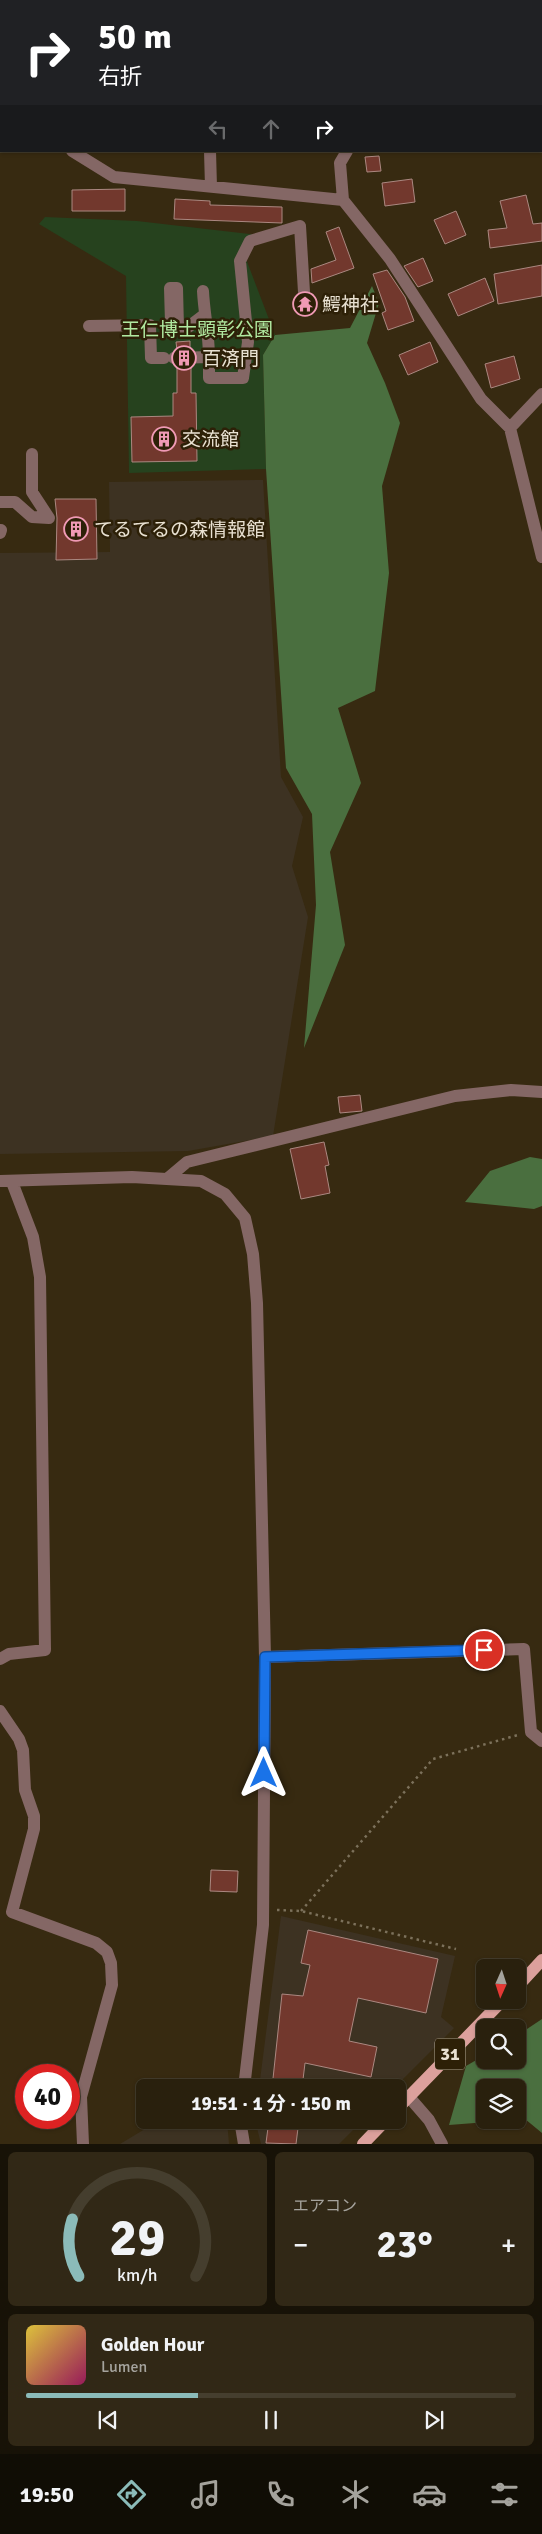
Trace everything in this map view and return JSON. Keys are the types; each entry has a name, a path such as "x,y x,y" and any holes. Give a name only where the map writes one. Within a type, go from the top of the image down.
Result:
{"main road":[{"path":"526,1977 542,1960"},
{"name":"31","path":"406,2100 494,2009"},
{"path":"363,2144 377,2129"}],"street":[{"path":"74,152 114,178 211,187 299,203 343,200"},
{"path":"210,152 211,187"},
{"path":"345,152 340,162 343,200 390,259 481,398 510,428 541,555"},
{"path":"203,291 204,315 209,333 209,378 242,378 248,342 240,261 250,241 300,226 304,292"},
{"path":"171,323 170,288 177,288 178,328 187,328 204,315"},
{"path":"89,326 150,325 151,358 209,357"},
{"path":"510,428 542,394"},
{"path":"0,502 15,502 32,517 49,518 32,492 32,454"},
{"path":"168,1178 187,1162 455,1096 511,1090 542,1092"},
{"path":"0,1658 9,1654 45,1650 40,1277 33,1237 6,1182 132,1177 202,1181 225,1194 245,1218 253,1254 257,1303 265,1657 263,1925 245,2079"},
{"path":"265,1657 524,1649 531,1732 542,1741"},
{"path":"0,1711 19,1739 23,1750 25,1790 34,1816 34,1829 12,1912 96,1943 107,1952 111,1963 112,1985 81,2097 83,2144"},
{"path":"409,2097 429,2120 442,2144"},
{"path":"242,2129 244,2144"}],"path":[{"path":"301,1911 433,1759 531,1732"},
{"path":"263,1909 301,1911 456,1949"}],"shaded area":[{"path":"263,480 281,777 303,817 292,866 308,917 273,1136 188,1151 0,1154 0,553 110,552 109,482"},
{"path":"281,1916 455,1956 441,2017 454,2028 403,2079 260,2079"},
{"path":"145,2129 228,2129 229,2144 120,2144"},
{"path":"257,2129 354,2129 339,2144 261,2144"}],"green space":[{"name":"王仁博士顕彰公園","path":"45,217 137,221 259,235 246,259 275,335 263,355 266,469 129,473 126,276 39,224"},
{"path":"372,286 379,303 367,343 400,423 382,486 389,573 375,691 338,708 361,783 330,852 345,945 304,1048 316,905 312,814 286,768 266,469 263,355 275,335 350,328"},
{"path":"530,1157 542,1159 542,1206 534,1209 465,1202 490,1171"},
{"path":"542,2019 542,2133 526,2120 526,2079 476,2079 476,2123 449,2125 466,2066 476,2060 476,2069 526,2069 526,2030"}],"building":[{"path":"379,156 381,171 367,172 365,157"},
{"path":"412,179 415,202 385,206 382,183"},
{"path":"125,189 125,211 72,211 72,190"},
{"path":"526,195 533,224 542,223 542,241 490,248 488,230 507,228 500,201"},
{"path":"175,199 210,201 210,205 282,207 282,223 174,219"},
{"path":"456,211 466,235 445,244 434,220"},
{"path":"339,227 354,268 312,283 311,269 336,260 326,232"},
{"path":"423,258 433,281 418,287 404,266"},
{"path":"542,265 542,296 498,304 494,274"},
{"path":"387,270 405,297 414,321 388,330 382,313 386,311 373,274"},
{"path":"485,278 494,301 458,316 448,294"},
{"name":"鰐神社","path":"313,294 314,312 296,312 296,296 304,300"},
{"path":"190,341 190,349 177,350 176,342"},
{"path":"430,342 438,362 408,375 399,355"},
{"path":"514,356 520,379 491,388 485,364"},
{"name":"交流館","path":"177,366 191,366 191,393 196,393 197,461 132,462 131,417 173,416 173,393 177,393"},
{"name":"てるてるの森情報館","path":"55,499 96,499 97,559 56,560 57,518"},
{"path":"360,1095 362,1111 340,1113 338,1097"},
{"path":"324,1142 329,1165 325,1166 330,1193 301,1199 290,1149"},
{"path":"211,1870 238,1871 237,1892 210,1891"},
{"path":"308,1930 438,1959 426,2013 358,1998 349,2041 377,2047 371,2077 305,2063 303,2079 273,2079 282,1994 303,1996 310,1965 301,1963"},
{"path":"268,2129 298,2129 296,2144 266,2143"}],"place":[{"name":"鰐神社","path":"305,304"},
{"name":"百済門","path":"184,358"},
{"name":"交流館","path":"164,439"},
{"name":"てるてるの森情報館","path":"76,529"}],"route":[{"path":"264,1773 265,1657 484,1650"}]}
